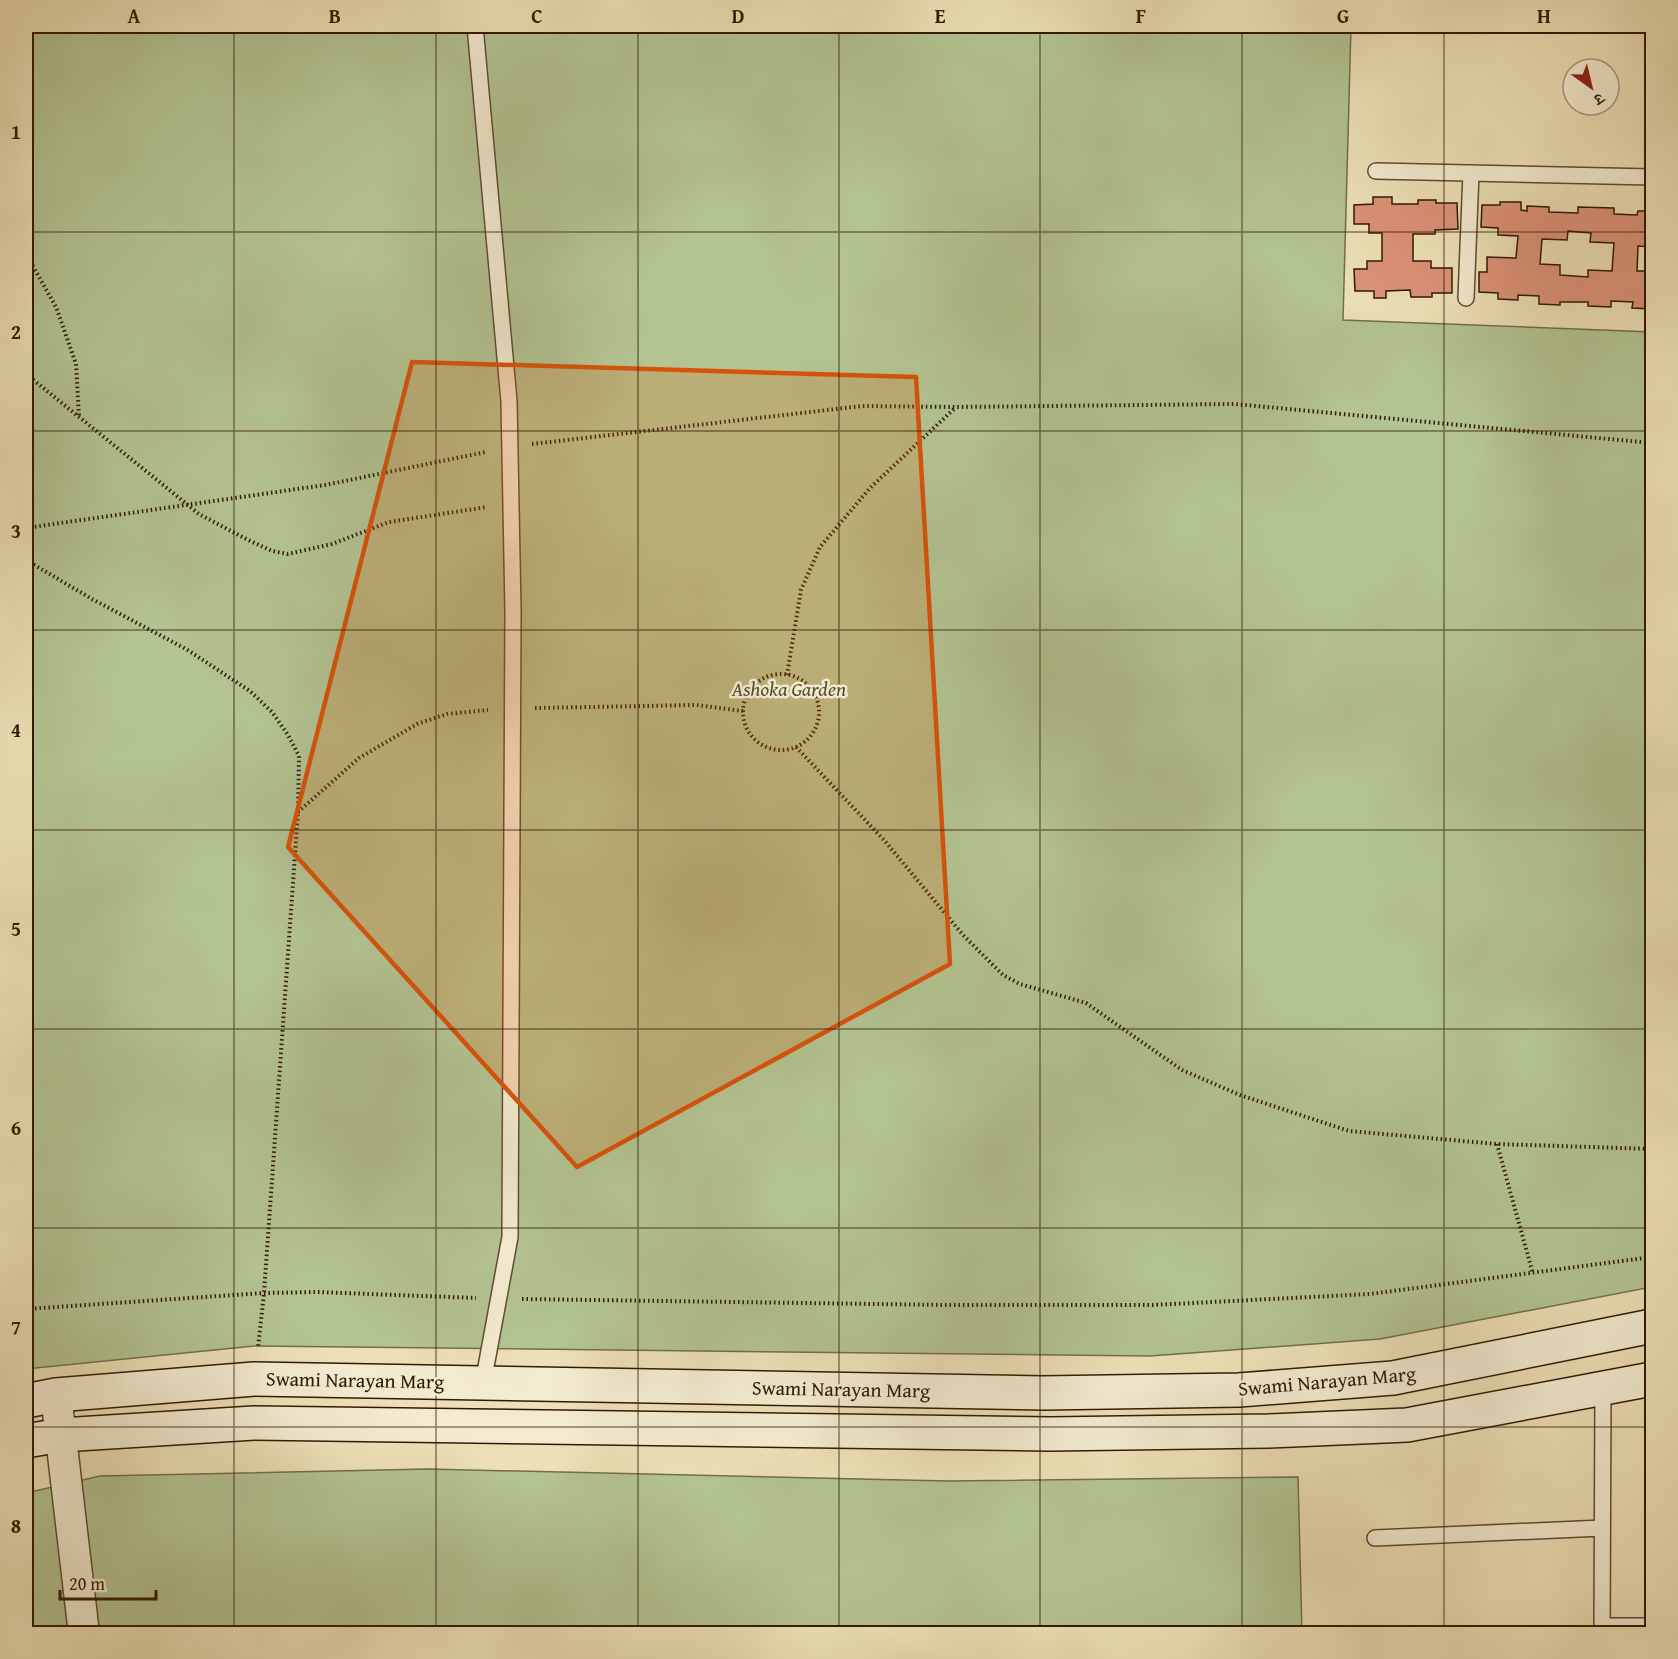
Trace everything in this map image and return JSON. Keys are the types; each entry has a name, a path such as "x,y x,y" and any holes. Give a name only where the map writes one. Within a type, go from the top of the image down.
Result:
{"main road":[{"name":"Swami Narayan Marg","path":"41,1398 255,1378 1042,1393 1239,1390 1393,1378 1653,1326"},
{"path":"26,1442 61,1435 254,1423 1050,1434 1269,1431 1407,1425 1653,1379"}],"street":[{"path":"41,1398 61,1435 84,1634"}],"lane":[{"path":"475,26 509,401 513,709 510,1237 483,1383"},
{"path":"1377,171 1653,177"},
{"path":"1466,298 1471,173"},
{"path":"1603,1388 1602,1630 1653,1626"},
{"path":"1375,1538 1602,1528"}],"path":[{"path":"26,254 56,307 76,363 79,418"},
{"path":"26,374 185,504 199,514 272,551 288,554 332,544 389,522 511,503"},
{"path":"26,528 326,485 510,447 862,406 1235,404 1653,443"},
{"path":"787,675 801,590 820,547 870,488 956,407"},
{"path":"26,560 186,650 250,691 273,712 299,756 298,812 264,1293 255,1378"},
{"path":"774,675 787,675 809,686 816,696 819,720 807,741 784,750 772,749 760,744 751,735 745,724 743,711 746,699 762,679 774,675"},
{"path":"298,812 359,758 417,724 447,714 513,709 696,705 743,711"},
{"path":"796,747 884,840 963,935 1003,975 1020,984 1086,1003 1182,1070 1240,1095 1349,1131 1497,1144 1653,1149"},
{"path":"1497,1144 1533,1274"},
{"path":"26,1309 264,1293 317,1292 498,1299 945,1305 1153,1305 1370,1294 1653,1257"}],"highlighted area":[{"path":"412,362 916,377 950,964 577,1167 288,847"}],"green space":[{"name":"Ashoka Garden","path":"26,26 1351,26 1343,320 1652,332 1652,1287 1380,1339 1150,1356 254,1346 26,1369"},
{"path":"428,1469 947,1481 1298,1477 1302,1633 26,1633 26,1493 100,1476"}],"building":[{"path":"1373,197 1392,197 1392,204 1418,204 1418,200 1457,203 1458,229 1435,230 1435,234 1413,234 1413,261 1431,261 1431,268 1452,268 1452,293 1432,293 1432,297 1411,297 1410,290 1386,291 1386,298 1374,298 1374,291 1355,291 1354,269 1367,269 1367,261 1382,261 1382,233 1369,233 1369,224 1354,224 1354,205 1373,204"},
{"path":"1500,202 1521,202 1521,210 1527,211 1527,206 1549,207 1549,212 1578,213 1578,207 1614,208 1614,214 1637,215 1638,211 1652,211 1652,247 1638,246 1637,271 1652,271 1652,309 1632,308 1633,302 1611,301 1611,307 1588,306 1588,302 1560,302 1560,305 1539,304 1539,296 1518,295 1518,300 1498,299 1498,293 1479,292 1479,272 1487,272 1487,257 1516,258 1518,236 1498,235 1498,228 1481,227 1482,205 1500,205","holes":["1568,231 1591,233 1590,242 1614,243 1612,271 1588,270 1588,277 1560,275 1560,265 1540,264 1542,239 1567,240"]}]}
